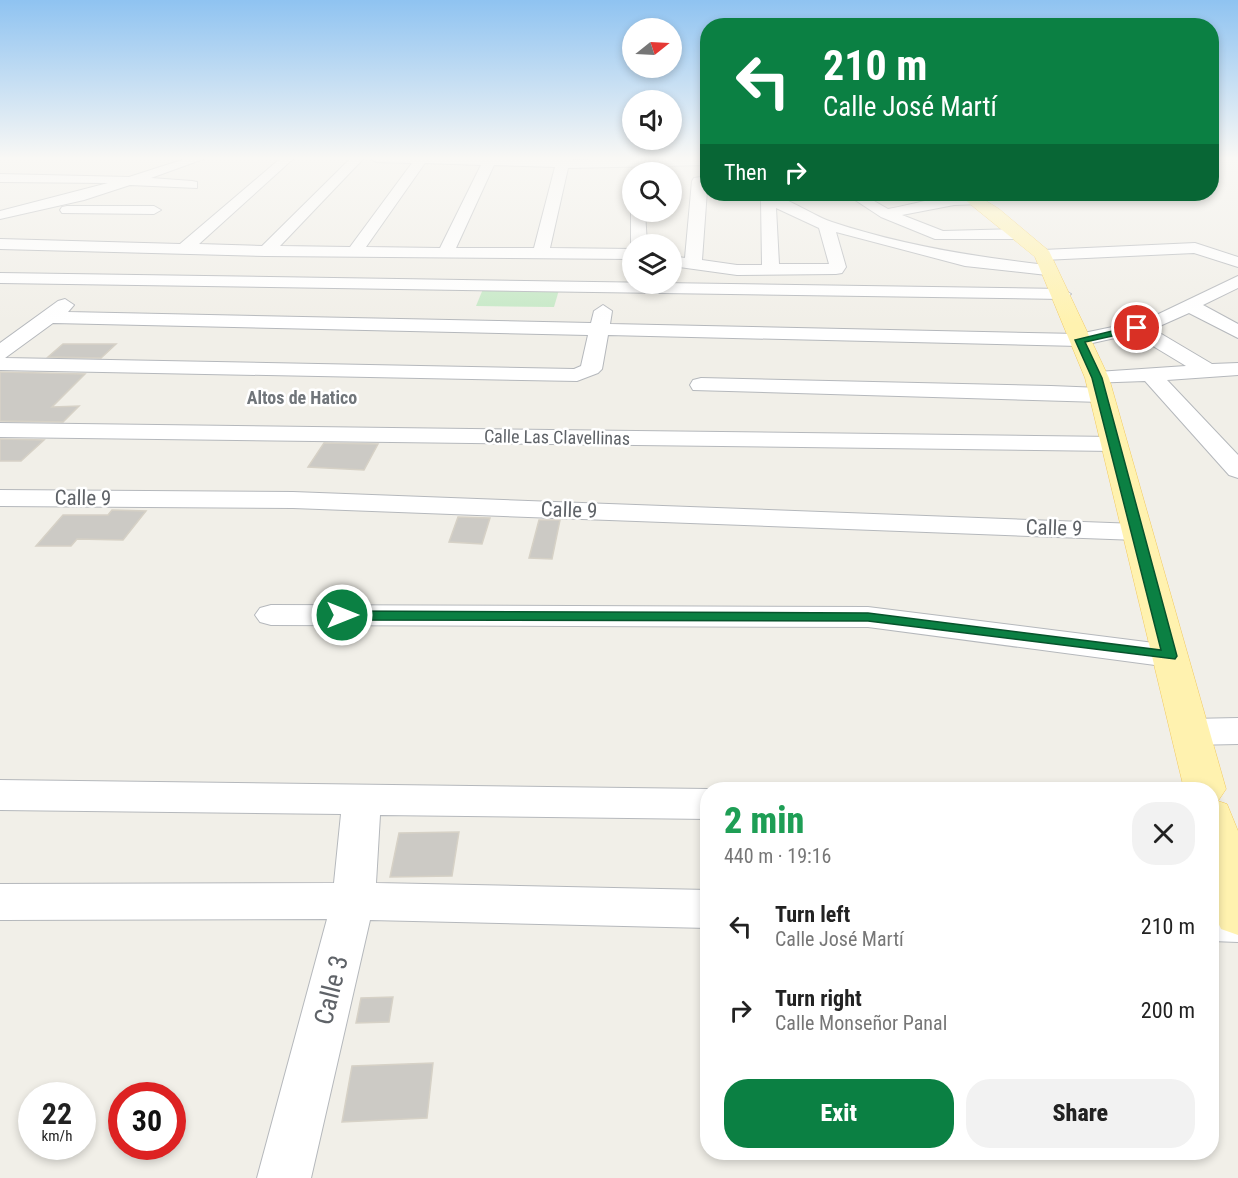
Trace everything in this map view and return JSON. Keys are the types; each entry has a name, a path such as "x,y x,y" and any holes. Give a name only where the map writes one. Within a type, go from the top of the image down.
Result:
{"main road":[{"path":"991,213 1019,234 1045,263 1062,294 1099,387 1203,782"},
{"path":"1219,842 1238,914"}],"street":[{"path":"94,246 148,213"},
{"path":"185,248 225,213"},
{"path":"266,251 304,213"},
{"path":"354,252 382,213"},
{"path":"446,252 465,213"},
{"path":"541,253 551,213"},
{"path":"693,265 697,213"},
{"path":"767,213 771,270"},
{"path":"801,213 826,225 965,261 1045,263 1195,248 1238,262"},
{"path":"886,214 891,213"},
{"path":"886,214 941,237 1019,234"},
{"path":"682,263 771,270 836,269 838,267 826,225"},
{"path":"0,244 266,251 622,254"},
{"path":"1,278 1062,294"},
{"path":"0,353 102,279"},
{"path":"48,317 1079,340 1137,328 1236,283"},
{"path":"456,325 475,284"},
{"path":"0,364 577,375 591,369 601,329 606,287"},
{"path":"1189,305 1238,332"},
{"path":"1137,328 1207,370"},
{"path":"700,385 804,389 1005,390 1099,387 1149,374 1238,369"},
{"path":"1149,374 1238,470"},
{"name":"Calle Las Clavellinas","path":"0,430 1114,444"},
{"name":"Calle 9","path":"0,498 293,500 1137,532"},
{"path":"271,615 868,617 1170,656"},
{"path":"1190,732 1238,731"},
{"path":"0,795 700,804"},
{"name":"Calle 3","path":"284,1178 353,901 362,800"},
{"path":"0,902 353,901 700,909"},
{"path":"1219,922 1238,923"}],"green space":[{"path":"483,289 559,290 554,307 476,306"}],"building":[{"path":"63,344 116,344 101,358 48,357"},
{"path":"0,372 85,374 52,407 79,406 63,422 0,421"},
{"path":"0,439 44,440 21,461 0,461"},
{"path":"324,443 378,444 364,470 308,467"},
{"path":"112,510 146,511 123,540 77,539 71,546 36,546 63,515 108,515"},
{"path":"458,517 490,518 482,544 449,542"},
{"path":"539,520 560,520 552,559 529,558"},
{"path":"459,832 452,876 390,877 399,833"},
{"path":"393,997 389,1022 356,1023 361,998"},
{"path":"433,1063 427,1118 342,1122 352,1066"}],"district":[{"name":"Altos de Hatico","path":"302,397"}],"route":[{"path":"342,615 868,617 1170,656 1097,378 1079,340 1137,328"}]}
